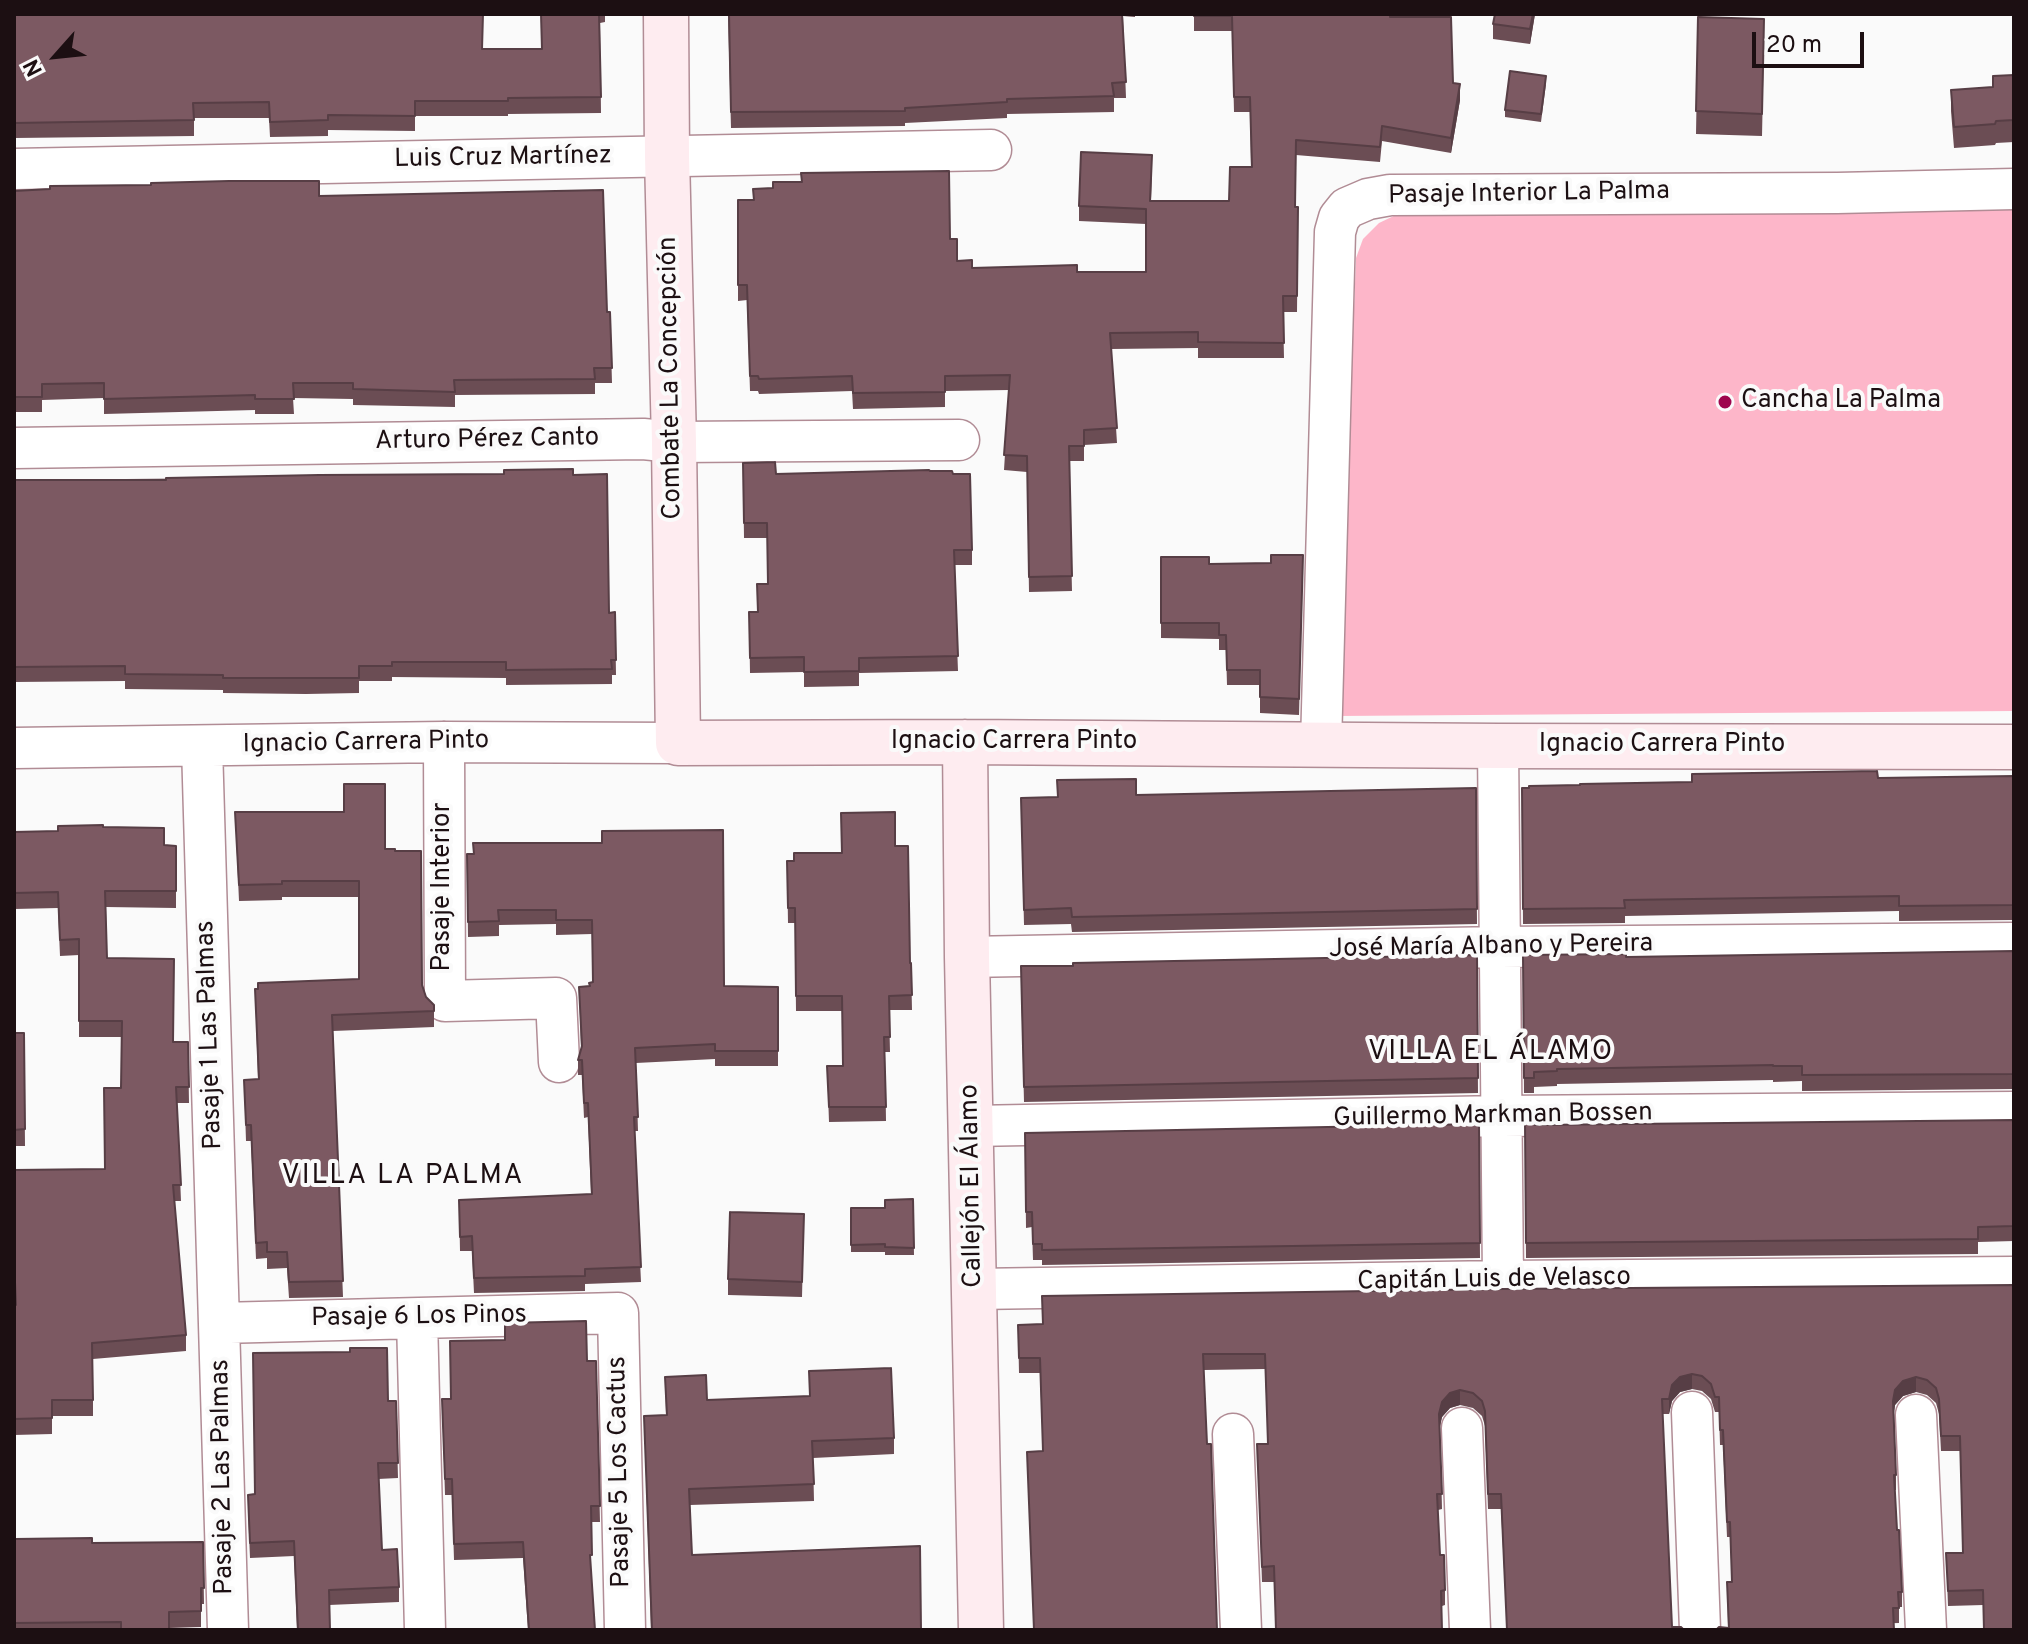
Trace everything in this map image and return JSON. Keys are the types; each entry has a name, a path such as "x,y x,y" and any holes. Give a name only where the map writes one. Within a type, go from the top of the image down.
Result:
{"street":[{"name":"Combate La Concepción","path":"666,14 678,743"},
{"name":"Luis Cruz Martínez","path":"14,169 991,150"},
{"name":"Pasaje Interior La Palma","path":"1321,745 1335,232 1339,218 1347,208 1368,199 1390,195 2014,189"},
{"name":"Arturo Pérez Canto","path":"14,448 643,439 674,442 959,440"},
{"name":"Ignacio Carrera Pinto","path":"14,748 444,742 2014,747"},
{"name":"Pasaje Interior","path":"444,742 445,1001 556,998 559,1062"},
{"name":"Callejón El Álamo","path":"965,742 981,1630"},
{"name":"Pasaje 1 Las Palmas","path":"202,746 220,1323"},
{"path":"1498,746 1503,1281"},
{"name":"José María Albano y Pereira","path":"967,957 1500,947 2014,943"},
{"name":"Guillermo Markman Bossen","path":"972,1126 1502,1116 2014,1112"},
{"name":"Capitán Luis de Velasco","path":"975,1289 2014,1277"},
{"name":"Pasaje 6 Los Pinos","path":"220,1323 618,1313"},
{"name":"Pasaje 5 Los Cactus","path":"618,1313 625,1630"},
{"path":"417,1319 425,1630"},
{"name":"Pasaje 2 Las Palmas","path":"220,1323 228,1630"},
{"path":"1692,1412 1700,1630"},
{"path":"1916,1415 1926,1630"},
{"path":"1462,1428 1470,1630"},
{"path":"1233,1434 1241,1630"}],"shaded area":[{"path":"2014,201 2014,711 1338,716 1356,258 1363,239 1379,223 1400,213"}],"building":[{"path":"14,14 483,14 482,49 542,49 541,14 599,14 601,97 415,101 415,116 328,115 328,120 270,122 269,102 193,103 194,120 14,123"},
{"path":"729,14 1122,14 1126,82 1112,83 1114,96 1007,99 1007,102 905,108 905,111 731,112"},
{"path":"1194,14 1451,17 1453,83 1460,84 1451,138 1382,126 1380,147 1296,140 1297,296 1283,296 1284,343 1198,342 1198,332 1110,333 1117,428 1084,430 1084,446 1069,446 1072,576 1029,577 1027,456 1004,455 1010,375 945,376 945,392 853,393 852,376 759,379 758,376 750,376 747,285 738,285 738,200 754,200 753,189 773,188 773,182 802,182 801,173 949,171 950,239 957,239 957,261 972,260 972,268 1077,265 1077,272 1146,272 1146,209 1079,206 1081,152 1152,155 1150,201 1229,201 1230,167 1252,167 1250,97 1234,97 1232,16"},
{"path":"1495,14 1533,14 1530,29 1493,24"},
{"path":"1698,17 1764,19 1762,114 1696,111"},
{"path":"1510,71 1546,76 1541,114 1505,110"},
{"path":"2014,75 2014,120 1954,127 1951,90 1993,87 1993,76"},
{"path":"319,181 319,196 603,190 612,368 594,368 595,379 454,380 455,392 353,389 353,383 293,383 294,399 255,399 255,395 104,399 104,383 42,384 42,397 14,397 14,191 50,189 50,186"},
{"path":"775,462 776,474 929,470 970,474 972,550 954,550 958,656 859,658 859,671 804,672 804,657 750,658 749,612 758,612 757,584 768,584 767,523 744,523 743,463"},
{"path":"573,469 573,475 607,474 609,613 615,612 616,660 611,660 612,669 506,670 506,662 392,662 392,666 359,666 359,678 223,678 223,675 125,674 125,666 14,667 14,480 504,474 504,470"},
{"path":"1271,555 1303,555 1299,699 1260,697 1260,670 1227,670 1226,635 1219,635 1219,623 1161,623 1161,557 1209,557 1209,564 1271,563"},
{"path":"1877,771 1878,778 2014,776 2014,905 1899,906 1899,896 1624,900 1625,908 1523,909 1522,788 1692,782 1692,774"},
{"path":"1136,779 1136,795 1476,788 1477,909 1072,917 1071,908 1024,910 1021,798 1058,797 1057,780"},
{"path":"344,784 385,784 385,849 421,851 422,985 426,997 434,1005 434,1011 332,1015 343,1281 289,1282 287,1252 267,1252 267,1242 256,1243 251,1125 246,1125 244,1080 259,1079 255,989 258,989 258,983 359,979 359,881 282,881 282,884 239,885 235,812 344,812"},
{"path":"895,812 895,846 908,846 912,995 889,996 890,1037 884,1037 886,1107 829,1107 827,1066 843,1066 842,996 796,996 795,908 788,908 787,861 794,861 794,853 842,853 841,813"},
{"path":"58,826 164,828 164,845 176,846 176,891 105,891 107,958 174,959 173,1042 188,1042 189,1087 176,1087 181,1185 173,1185 186,1335 92,1343 93,1400 52,1400 52,1418 14,1419 14,1170 105,1169 104,1088 121,1088 122,1021 79,1021 79,939 60,940 58,892 14,893 14,832 58,831"},
{"path":"723,830 724,986 778,987 778,1051 715,1051 715,1044 635,1048 638,1117 634,1117 641,1267 585,1269 585,1276 474,1278 472,1236 460,1237 459,1200 592,1194 588,1103 584,1103 582,1060 578,1060 582,1046 579,987 590,986 589,983 593,982 592,920 556,920 556,910 498,910 499,921 468,922 467,854 474,854 473,843 602,843 602,831"},
{"path":"2014,951 2014,1074 1802,1075 1802,1066 1773,1065 1557,1069 1534,1072 1534,1078 1524,1078 1523,955 1626,954 1626,957"},
{"path":"1477,955 1478,1078 1024,1087 1021,966"},
{"path":"14,1033 24,1033 25,1129 14,1130"},
{"path":"2014,1120 2014,1226 1978,1227 1978,1239 1526,1243 1525,1124"},
{"path":"1479,1124 1480,1243 1042,1250 1042,1244 1033,1244 1032,1212 1026,1212 1025,1133"},
{"path":"913,1199 914,1248 885,1247 885,1244 851,1245 851,1208 885,1208 885,1200"},
{"path":"730,1212 804,1214 802,1282 728,1279"},
{"path":"2014,1285 2014,1630 1984,1630 1983,1590 1948,1591 1946,1553 1963,1553 1960,1436 1941,1436 1936,1388 1927,1380 1916,1377 1903,1381 1895,1390 1893,1401 1894,1475 1902,1592 1898,1592 1899,1608 1893,1608 1894,1630 1716,1630 1719,1627 1729,1628 1727,1582 1732,1582 1723,1430 1720,1430 1719,1397 1715,1397 1711,1384 1702,1376 1692,1374 1680,1377 1672,1385 1669,1399 1662,1399 1672,1627 1684,1630 1507,1630 1501,1494 1488,1494 1485,1411 1482,1401 1473,1393 1460,1390 1450,1393 1442,1402 1439,1414 1442,1494 1437,1494 1445,1590 1441,1591 1442,1630 1276,1630 1274,1566 1262,1567 1257,1444 1268,1444 1265,1354 1203,1354 1207,1444 1211,1444 1217,1630 1034,1630 1027,1452 1043,1451 1040,1358 1019,1358 1018,1325 1043,1324 1042,1296"},
{"path":"586,1321 587,1361 596,1361 600,1506 591,1506 590,1555 595,1630 529,1630 523,1542 454,1544 452,1479 445,1479 442,1399 451,1399 450,1341 505,1340 505,1323"},
{"path":"350,1348 387,1348 388,1401 396,1401 398,1463 378,1463 382,1550 397,1549 399,1587 329,1590 330,1630 298,1630 294,1541 250,1543 248,1495 255,1494 253,1353 350,1352"},
{"path":"891,1368 894,1438 812,1441 814,1484 689,1489 692,1555 920,1546 921,1630 652,1630 644,1416 667,1415 665,1377 706,1375 707,1400 810,1396 809,1371"},
{"path":"14,1515 15,1539 92,1538 92,1543 203,1542 201,1611 169,1612 169,1630 121,1630 121,1622 14,1623"}],"place":[{"name":"Cancha La Palma","path":"1725,402"}],"district":[{"name":"VILLA EL ÁLAMO","path":"1491,1053"},
{"name":"VILLA LA PALMA","path":"403,1177"}]}
